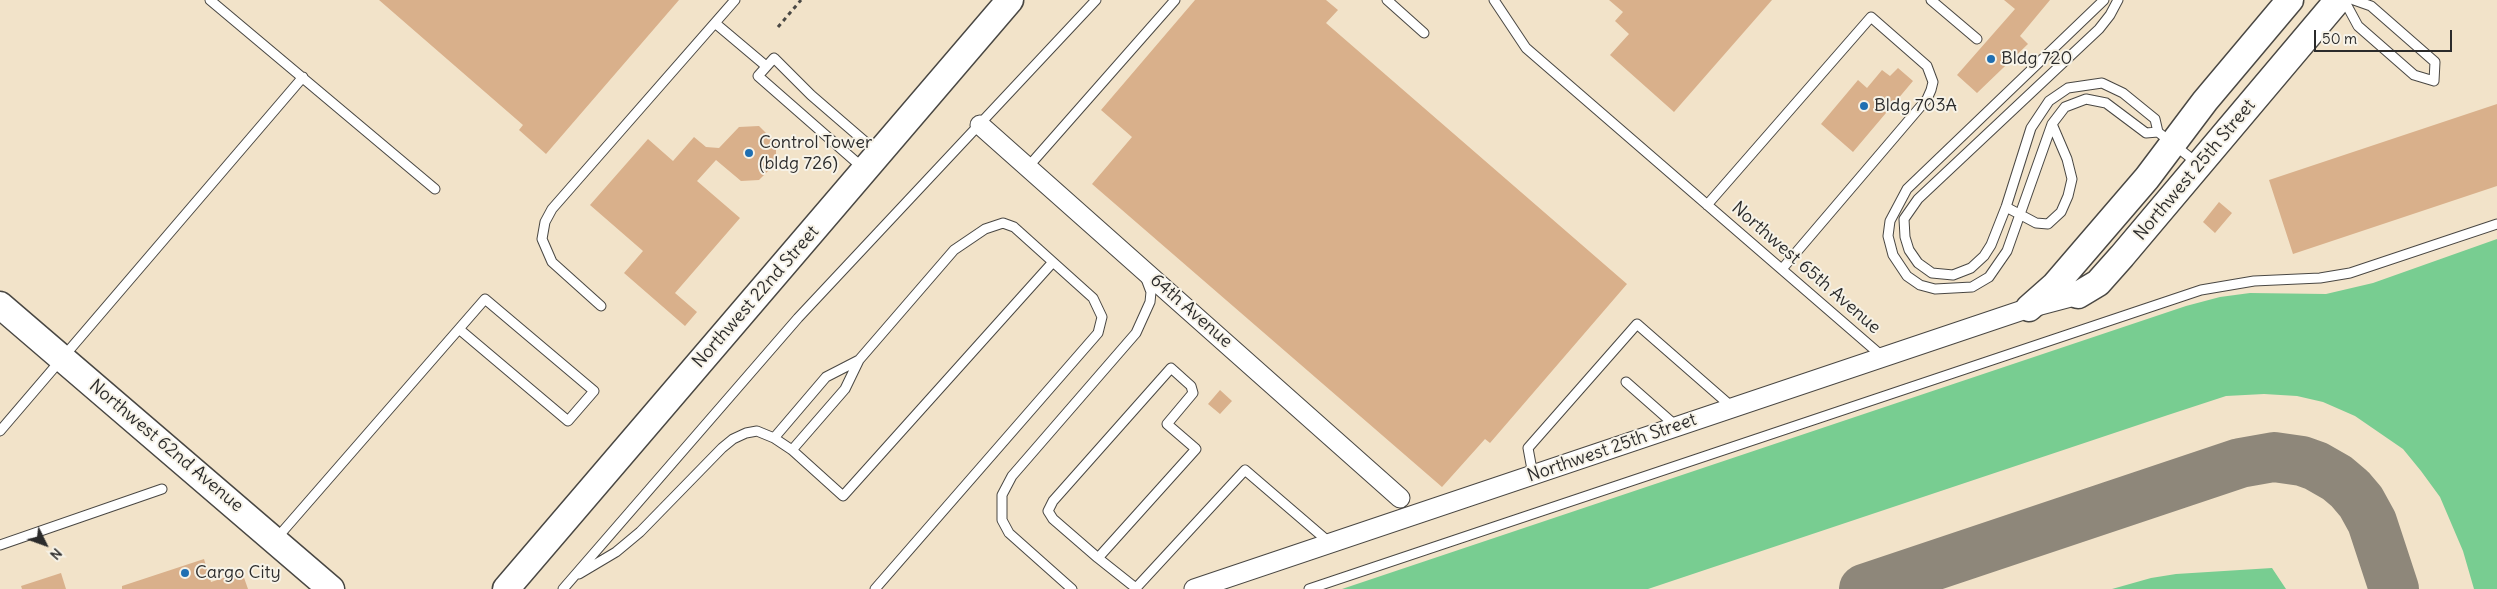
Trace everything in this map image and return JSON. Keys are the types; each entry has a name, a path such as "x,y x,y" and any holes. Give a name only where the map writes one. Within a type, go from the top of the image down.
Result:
{"street":[{"name":"Northwest 25th Street","path":"2029,308 2055,285 2147,178 2165,138 2290,0"},
{"name":"Northwest 25th Street","path":"1194,589 1732,407 2029,308 2078,295 2089,290 2104,276 2338,0"},
{"name":"Northwest 22nd Street","path":"506,589 1008,1"},
{"name":"64th Avenue","path":"980,125 1400,498"},
{"name":"Northwest 62nd Avenue","path":"0,305 331,589"}],"lane":[{"path":"210,0 304,77 435,189"},
{"path":"601,306 552,262 542,239 545,222 552,209 735,0"},
{"path":"563,589 798,318 870,243 922,183 980,125 1096,0"},
{"path":"1028,167 1175,0"},
{"path":"1387,0 1424,33"},
{"name":"Northwest 65th Avenue","path":"1494,0 1526,48 1883,357"},
{"path":"1931,0 1977,39"},
{"path":"2104,0 1907,189 1890,221 1888,236 1898,266 1907,276 1920,285 1935,290 1972,287 1989,277 2007,251 2052,124 2065,107 2086,99 2106,103 2146,133 2165,138 2199,164"},
{"path":"2118,0 2104,23 1918,199 1904,219 1905,237 1909,250 1918,263 1932,274 1953,275 1971,268 1991,245 2006,206 2031,128 2049,101 2068,88 2102,83 2123,93 2155,119 2165,138"},
{"path":"2344,0 2358,26 2414,75 2434,81 2435,62 2371,6 2354,0"},
{"path":"1707,205 1871,17 1927,66 1932,74 1931,90 1782,269"},
{"path":"715,23 766,66"},
{"path":"774,58 811,95 872,162 758,76 766,66 774,58"},
{"path":"0,431 304,77"},
{"path":"2006,206 2036,223 2048,224 2060,212 2068,196 2072,179 2067,159 2052,124"},
{"path":"792,450 845,389 860,360 954,250 985,229 1003,223 1014,227 1093,298 1102,317 1098,333 874,589"},
{"path":"1309,589 2200,290 2247,282 2320,278 2350,273 2497,224"},
{"path":"572,578 616,552 640,532 733,439 746,433 757,431 774,438 792,450 843,496 1053,262"},
{"path":"1072,589 1009,533 1002,520 1002,495 1012,476 1136,333 1150,302 1151,292 1143,269"},
{"path":"276,540 459,329 486,298 594,391 568,421 459,329"},
{"path":"1533,475 1528,448 1637,324 1732,407"},
{"path":"774,438 826,378 860,360"},
{"path":"1098,558 1196,449 1167,424 1193,393 1191,386 1171,368 1053,501 1048,510 1053,519 1098,558 1136,589 1245,470 1330,543"},
{"path":"1626,382 1676,426"},
{"path":"2,542 162,489"}],"path":[{"path":"778,27 801,0"}],"green space":[{"path":"2497,239 2497,589 2474,589 2463,551 2440,497 2403,449 2355,416 2323,402 2297,396 2264,394 2226,396 1648,589 1342,589 2186,306 2220,297 2250,293 2326,294 2373,283"},
{"path":"2272,568 2286,589 2112,589 2151,578 2176,574"}],"building":[{"path":"379,0 679,0 546,154 519,130 523,125"},
{"path":"1195,0 1326,0 1338,10 1326,23 1627,284 1490,443 1485,439 1442,487 1092,184 1132,137 1101,110"},
{"path":"1609,0 1772,0 1674,112 1610,55 1629,34 1615,21 1623,12"},
{"name":"Bldg 720","path":"2004,0 2050,0 2020,36 2028,44 1977,93 1957,75 2015,9"},
{"name":"Bldg 703A","path":"1898,68 1913,81 1853,152 1821,124 1858,80 1867,88 1882,70 1890,76"},
{"path":"2497,104 2497,186 2293,254 2269,180"},
{"path":"759,126 776,143 776,163 759,180 741,181 716,160 697,181 740,218 675,293 697,312 685,326 624,273 643,251 590,205 648,139 673,161 694,137 706,147 719,148 739,127"},
{"path":"2219,202 2232,213 2215,233 2203,222"},
{"path":"1220,390 1232,401 1220,414 1208,404"},
{"name":"Cargo City","path":"204,559 211,582 242,572 248,589 122,589 122,586"},
{"path":"61,573 66,589 22,589 21,586"}],"taxiway":[{"path":"1864,589 2240,463 2274,457 2302,461 2316,466 2337,478 2350,489 2361,502 2372,522 2394,589"}],"place":[{"name":"Bldg 720","path":"1991,59"},
{"name":"Bldg 703A","path":"1864,106"},
{"name":"Control Tower (bldg 726)","path":"749,153"},
{"name":"Cargo City","path":"185,573"}]}
